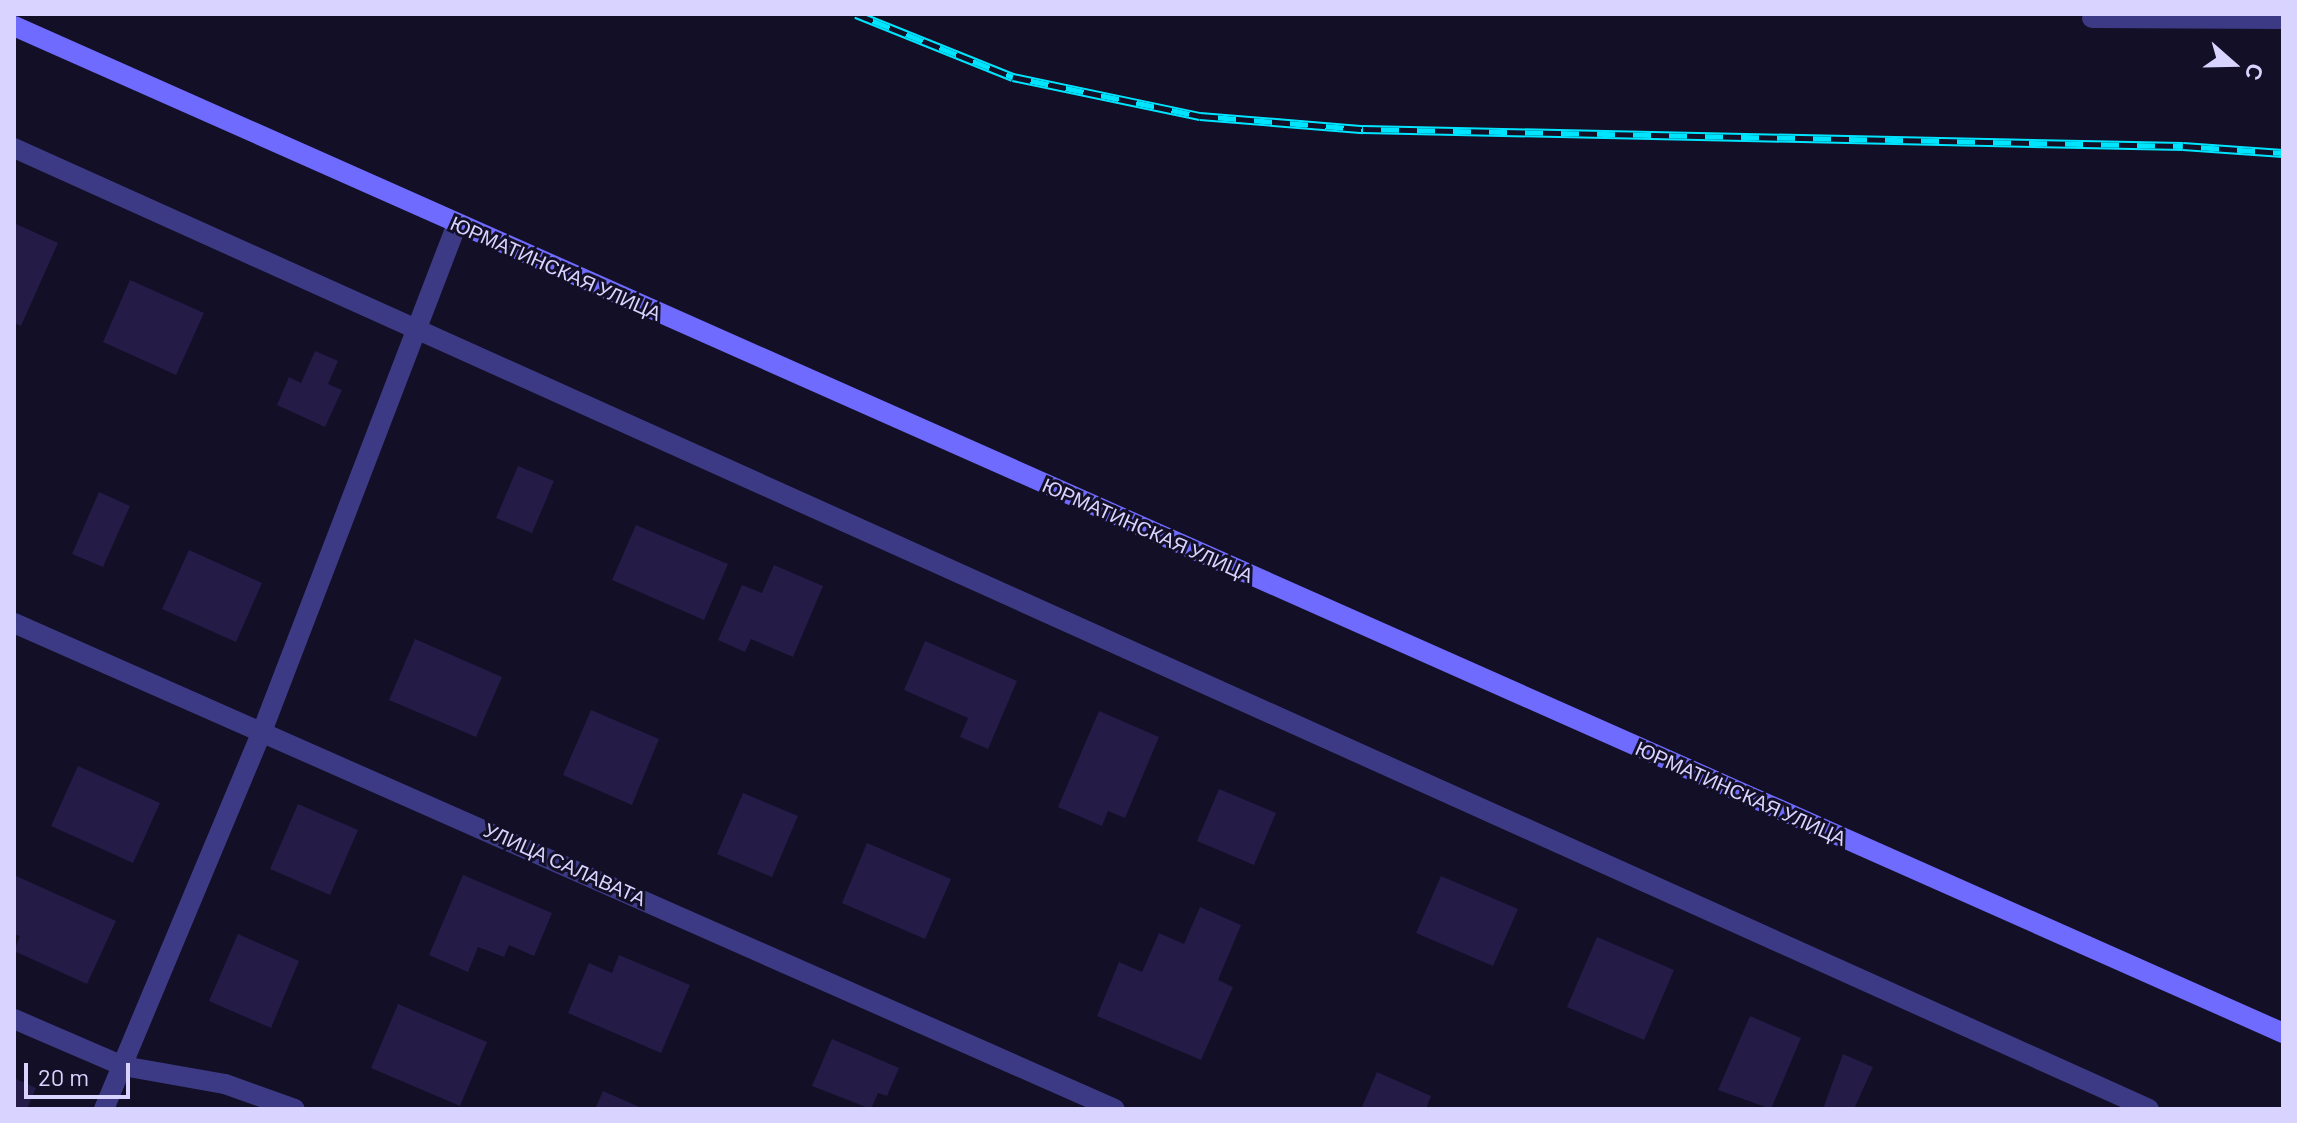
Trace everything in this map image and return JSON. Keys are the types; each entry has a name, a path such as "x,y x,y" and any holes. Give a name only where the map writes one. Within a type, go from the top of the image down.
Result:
{"main road":[{"name":"ЮРМАТИНСКАЯ УЛИЦА","path":"14,26 2283,1033"}],"street":[{"path":"2092,18 2283,19"},
{"path":"14,148 417,332 942,562 2149,1109"},
{"path":"104,1109 263,729 457,224"},
{"name":"УЛИЦА САЛАВАТА","path":"14,623 263,729 1115,1109"},
{"path":"14,1019 123,1066 225,1084 295,1109"}],"building":[{"path":"14,223 58,243 21,326 14,323"},
{"path":"130,280 204,313 176,375 103,342"},
{"path":"315,351 338,361 328,384 342,390 325,427 277,405 289,377 301,383"},
{"path":"518,466 554,481 532,533 496,518"},
{"path":"99,492 130,506 103,567 72,554"},
{"path":"636,525 728,564 704,620 612,580"},
{"path":"189,550 262,583 236,642 162,609"},
{"path":"774,565 823,586 793,657 751,639 745,652 718,640 742,585 762,593"},
{"path":"415,639 502,677 476,737 389,700"},
{"path":"925,641 1017,681 988,749 960,737 968,718 904,690"},
{"path":"591,710 659,739 632,805 563,775"},
{"path":"1099,711 1159,737 1125,818 1108,811 1102,826 1058,807"},
{"path":"78,766 160,803 133,863 51,826"},
{"path":"1219,789 1276,813 1254,865 1197,841"},
{"path":"743,793 798,816 772,877 717,854"},
{"path":"298,804 358,830 330,895 270,869"},
{"path":"867,843 951,879 925,939 842,903"},
{"path":"14,875 116,921 87,984 14,951 20,936 14,934"},
{"path":"463,875 552,913 534,956 509,945 504,957 478,947 468,972 429,955"},
{"path":"1441,876 1518,909 1493,966 1416,933"},
{"path":"1200,907 1241,925 1218,980 1233,987 1201,1060 1097,1016 1119,962 1142,972 1159,933 1184,944"},
{"path":"238,934 299,961 271,1028 209,1001"},
{"path":"1597,937 1674,970 1644,1040 1567,1007"},
{"path":"619,955 690,985 661,1053 568,1013 589,963 612,973"},
{"path":"398,1004 487,1042 460,1106 371,1068"},
{"path":"1750,1016 1801,1038 1771,1109 1718,1090"},
{"path":"832,1039 899,1068 887,1096 878,1093 871,1109 812,1086"},
{"path":"1843,1054 1873,1067 1854,1109 1823,1109"},
{"path":"1377,1072 1431,1096 1426,1109 1361,1109"},
{"path":"14,1078 36,1088 27,1109 14,1109"},
{"path":"603,1091 644,1109 595,1109"}],"railway":[{"path":"856,14 1013,77 1200,116 1363,129 2183,146 2283,153"}]}
